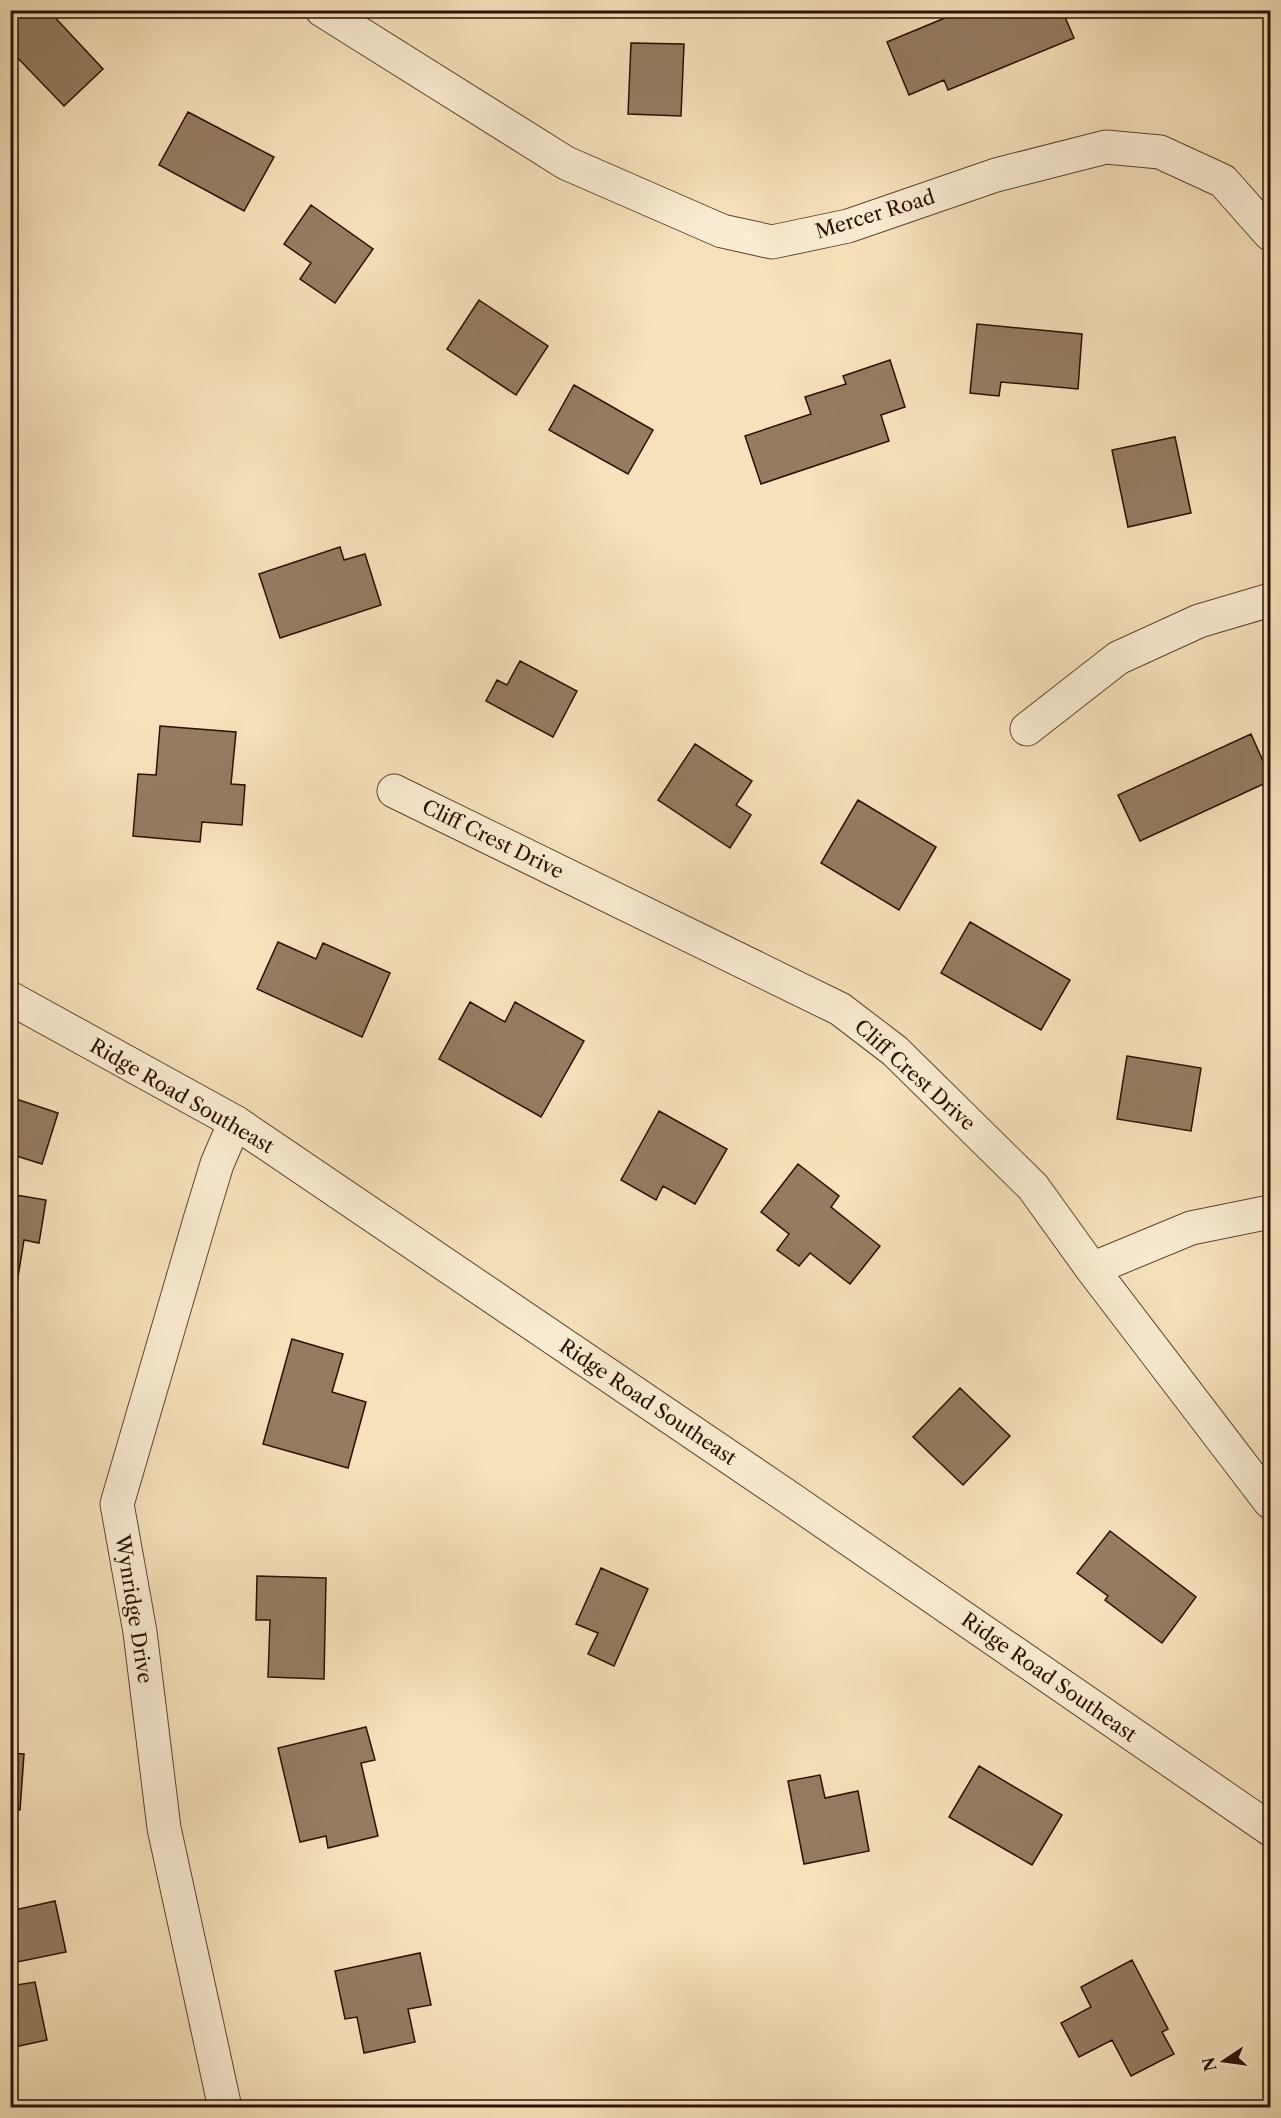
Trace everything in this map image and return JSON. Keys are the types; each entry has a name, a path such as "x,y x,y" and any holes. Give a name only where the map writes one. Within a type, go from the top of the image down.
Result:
{"street":[{"name":"Mercer Road","path":"322,10 566,163 722,231 772,242 848,226 996,175 1106,147 1160,152 1223,181 1270,234"},
{"path":"1028,729 1118,658 1200,621 1270,600"},
{"name":"Cliff Crest Drive","path":"394,791 840,1009 895,1051 1034,1187 1092,1269 1270,1502"},
{"name":"Ridge Road Southeast","path":"10,998 235,1122 775,1488 1270,1829"},
{"name":"Wynridge Drive","path":"225,2108 164,1828 140,1632 117,1504 210,1187 235,1122"},
{"path":"1092,1269 1191,1228 1270,1212"}],"building":[{"path":"24,10 48,10 103,69 64,106 10,50 10,23"},
{"path":"964,10 1062,10 1074,38 948,90 944,80 909,95 887,42"},
{"path":"631,43 684,44 681,116 628,114"},
{"path":"188,112 274,157 244,211 159,165"},
{"path":"311,205 373,249 335,303 300,279 311,263 284,244"},
{"path":"479,300 548,346 516,395 447,349"},
{"path":"977,324 1082,334 1078,389 1001,382 999,396 970,393"},
{"path":"890,360 905,407 881,415 889,441 761,484 745,436 811,414 805,397 846,384 843,376"},
{"path":"574,385 653,430 628,474 549,430"},
{"path":"1175,437 1191,513 1128,527 1112,450"},
{"path":"340,547 344,560 365,554 381,605 280,638 259,574"},
{"path":"520,661 577,691 553,737 486,701 497,680 507,685"},
{"path":"160,726 236,732 231,784 245,785 242,825 202,822 200,842 133,836 138,774 156,775"},
{"path":"1251,734 1270,781 1140,841 1118,795"},
{"path":"695,744 752,781 736,805 751,815 730,848 658,800"},
{"path":"858,800 936,847 899,910 821,863"},
{"path":"970,922 1070,980 1041,1030 941,973"},
{"path":"278,942 316,959 323,943 390,973 362,1037 257,989"},
{"path":"470,1002 505,1022 515,1002 584,1041 541,1117 439,1059"},
{"path":"1127,1056 1201,1068 1191,1131 1117,1119"},
{"path":"10,1097 58,1113 42,1164 10,1154"},
{"path":"659,1111 727,1149 695,1204 663,1186 656,1200 621,1180"},
{"path":"798,1164 839,1196 831,1207 880,1246 850,1284 810,1253 799,1266 777,1250 789,1234 761,1212"},
{"path":"10,1194 46,1200 39,1243 24,1240 17,1283 10,1282"},
{"path":"292,1339 343,1354 332,1392 366,1402 348,1468 263,1444"},
{"path":"960,1388 1010,1436 963,1485 913,1437"},
{"path":"1110,1531 1196,1597 1162,1643 1105,1600 1108,1596 1077,1573"},
{"path":"601,1568 648,1589 614,1666 588,1654 598,1633 576,1624"},
{"path":"257,1576 326,1578 324,1679 268,1677 270,1620 256,1620"},
{"path":"366,1727 375,1760 361,1763 378,1836 328,1848 326,1836 300,1842 278,1748"},
{"path":"10,1753 24,1754 20,1810 10,1809"},
{"path":"979,1766 1062,1815 1032,1865 949,1817"},
{"path":"820,1775 825,1798 858,1791 869,1851 804,1864 788,1781"},
{"path":"55,1901 66,1952 12,1963 17,1985 35,1982 47,2040 10,2048 10,1911"},
{"path":"420,1953 431,2005 408,2009 415,2042 364,2053 357,2017 345,2019 335,1971"},
{"path":"1132,1960 1168,2029 1162,2032 1174,2054 1131,2076 1112,2040 1079,2057 1061,2023 1091,2007 1081,1987"}]}
